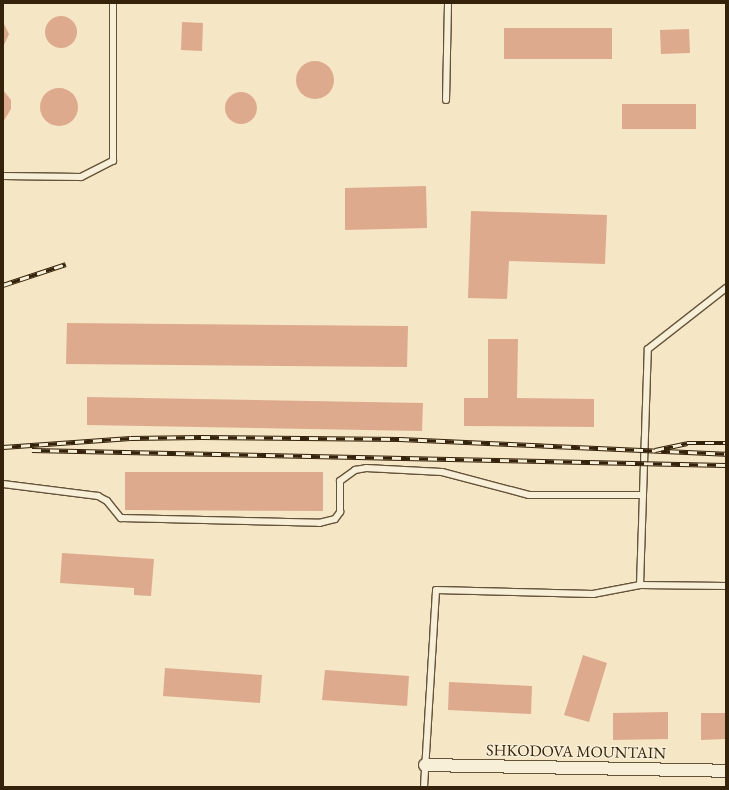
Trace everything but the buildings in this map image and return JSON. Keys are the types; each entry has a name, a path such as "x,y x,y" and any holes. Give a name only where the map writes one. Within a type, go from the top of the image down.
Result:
{"street":[{"name":"SHKODOVA MOUNTAIN","path":"425,765 726,771"}],"lane":[{"path":"3,176 81,177 112,161 113,3"},
{"path":"446,100 448,3"},
{"path":"640,585 648,349 726,288"},
{"path":"3,484 98,496 108,501 121,518 319,523 335,519 340,512 340,481 355,470 366,468 442,472 529,495 643,496"},
{"path":"424,787 436,590 593,594 640,585 726,586"}],"railway":[{"path":"3,285 66,264"},
{"path":"3,447 131,438 201,437 400,439 726,454"},
{"path":"655,450 687,443 726,443"},
{"path":"32,450 726,465"}]}
